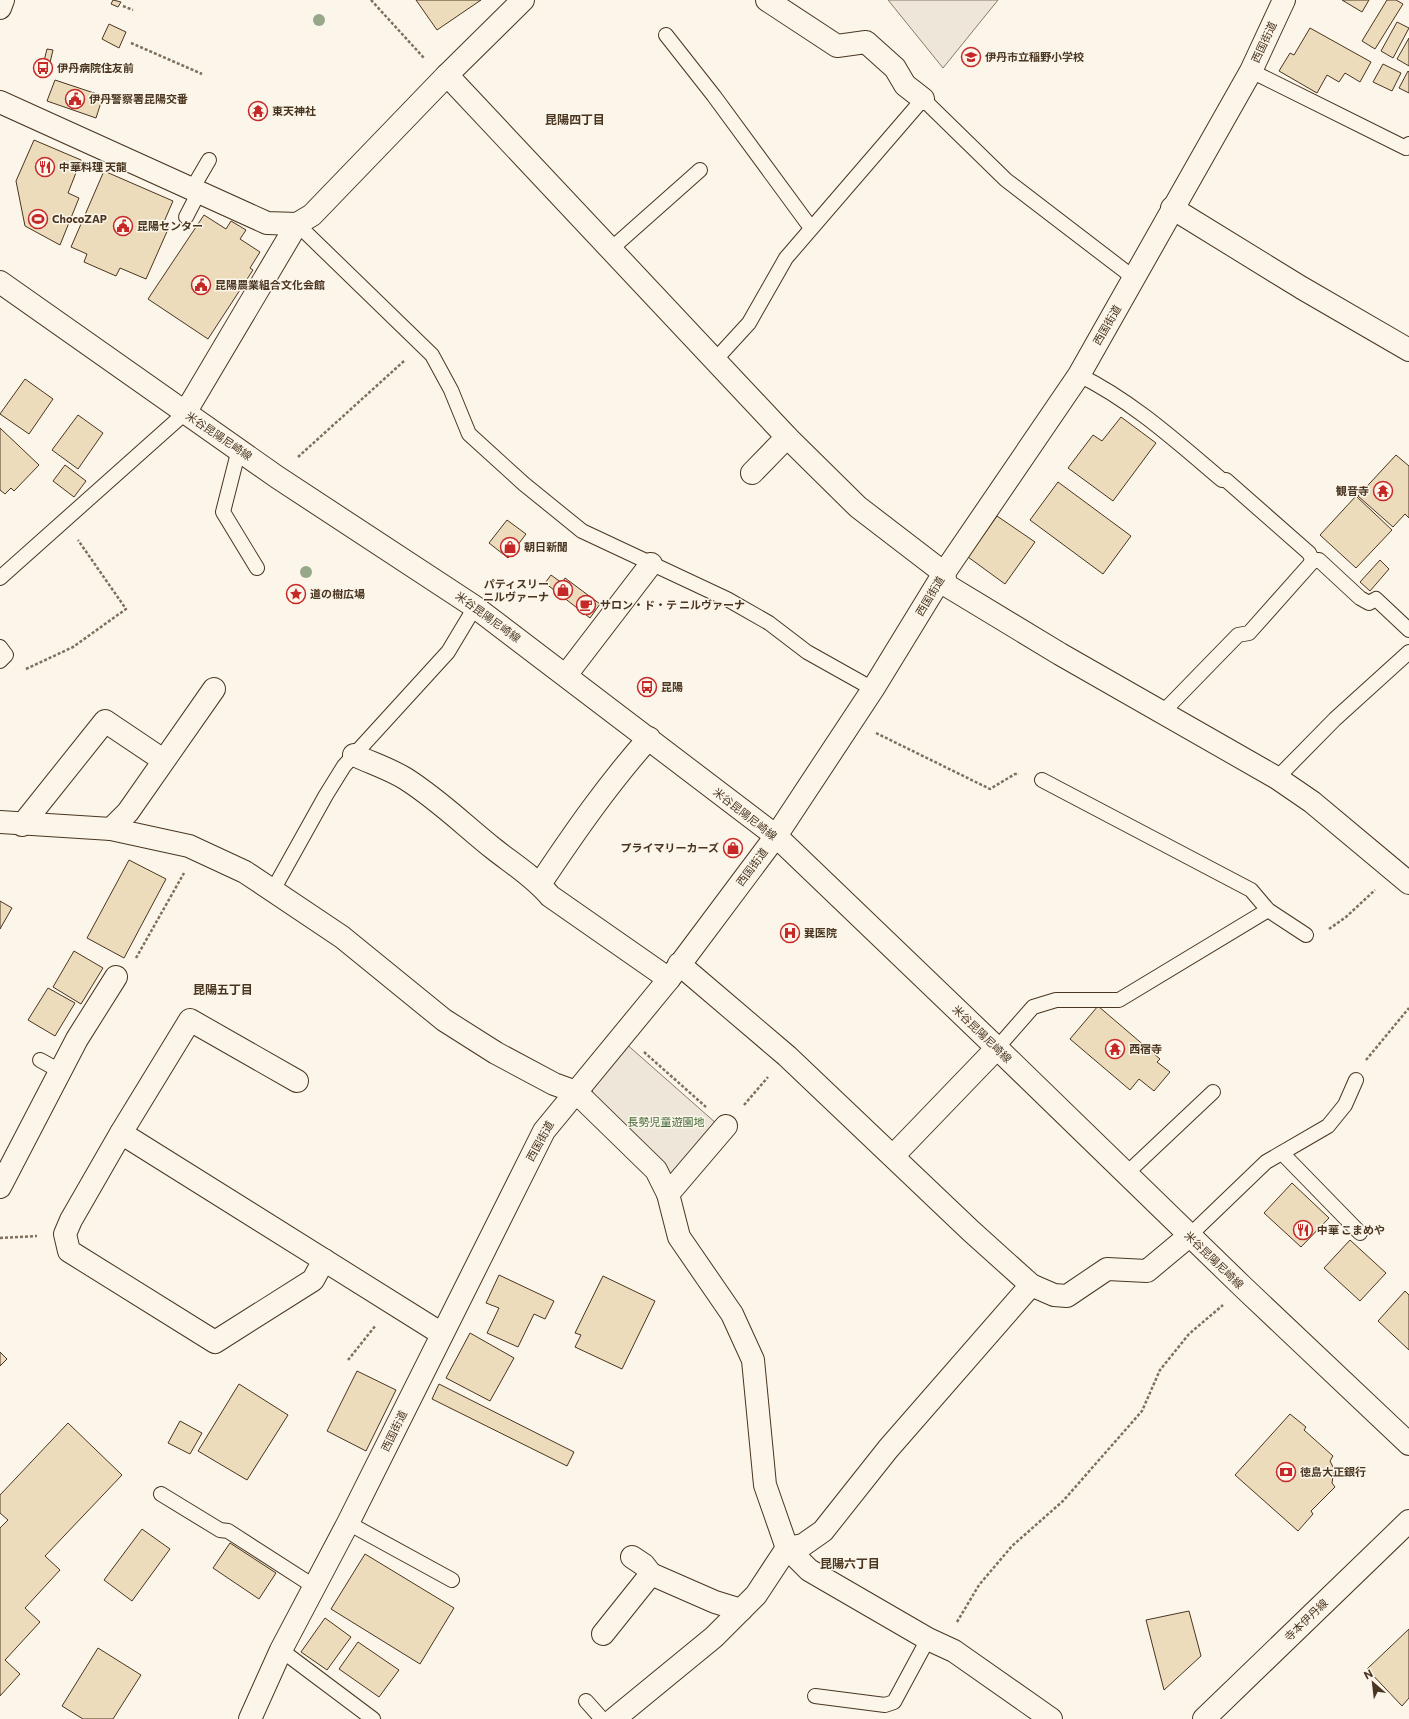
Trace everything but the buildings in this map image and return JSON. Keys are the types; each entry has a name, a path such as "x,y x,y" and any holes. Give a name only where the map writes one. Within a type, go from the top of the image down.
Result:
{"main road":[{"path":"0,8 3,0"},
{"path":"185,412 297,224 312,215 445,77 523,0"},
{"path":"767,0 837,46 866,42 896,68 906,84 923,99"},
{"name":"西国街道","path":"250,1719 281,1650 348,1523 544,1131 674,971 776,836 852,722 944,573 1079,375 1172,208 1251,71 1284,0"},
{"path":"445,77 716,359 787,437 858,507 944,573 946,584 1060,654 1277,778 1312,802 1402,877"},
{"path":"0,102 267,223 297,224"},
{"path":"1172,208 1302,288 1409,350"},
{"name":"米谷昆陽尼崎線","path":"0,282 239,449 276,477 475,607 776,836 997,1048 1243,1288 1409,1444"},
{"path":"752,473 787,437"},
{"path":"566,675 651,564"},
{"path":"111,829 128,812 214,689"},
{"path":"22,825 105,721 163,760"},
{"path":"540,884 579,825 618,774 649,738"},
{"path":"354,755 404,778 429,794 463,821 493,848 540,884 557,900 674,971 787,1056 971,1231 1031,1285 1054,1295 1068,1296 1107,1269 1147,1271 1189,1236"},
{"path":"0,822 22,825 111,829 197,849 245,872 273,890 370,958 444,1020 496,1053 554,1084 576,1092 656,1170 668,1194 679,1237 732,1314 753,1360 765,1485 787,1548 809,1570 936,1643 954,1651 1051,1719"},
{"path":"0,1187 77,1039 116,977"},
{"path":"297,1081 190,1020 120,1133 71,1220 66,1234 69,1251 215,1342 313,1280 324,1260"},
{"path":"893,1156 997,1048"},
{"path":"668,1194 726,1126"},
{"path":"120,1133 442,1334"},
{"path":"614,1719 699,1659 714,1637 756,1595 787,1548 803,1545 823,1531 888,1449 1031,1285"},
{"name":"寺本伊丹線","path":"1204,1719 1409,1521"},
{"path":"632,1557 644,1565 651,1574 715,1602 741,1610"},
{"path":"603,1634 651,1574"}],"lane":[{"path":"666,35 714,96 810,228"},
{"path":"1251,71 1406,148 1409,144"},
{"path":"716,359 749,323 786,258 810,228 923,99 1006,180 1134,278"},
{"path":"186,217 195,190 209,160"},
{"path":"611,249 700,170"},
{"path":"297,224 432,354 451,390 469,434 524,484 582,531 727,599 769,623 807,652 873,689"},
{"path":"1079,375 1095,383 1162,428 1222,480 1226,480 1232,485 1309,553 1313,561"},
{"path":"0,578 185,412"},
{"path":"239,449 223,512 257,568"},
{"path":"1162,713 1238,635 1249,633 1313,561 1319,560 1360,598 1369,603 1376,599 1409,630"},
{"path":"273,890 326,795 344,766 448,652 475,607"},
{"path":"1277,778 1335,719 1409,652"},
{"path":"1042,780 1251,890 1268,910 1306,935"},
{"path":"997,1048 1033,1007 1056,1000 1119,1000 1268,910"},
{"path":"40,1060 60,1071"},
{"path":"1189,1236 1266,1162 1328,1126 1345,1105 1356,1080"},
{"path":"1126,1174 1213,1092"},
{"path":"1282,1153 1360,1233"},
{"path":"161,1494 220,1530 228,1531 314,1587"},
{"path":"348,1523 452,1580"},
{"path":"816,1696 884,1705 894,1702 936,1643"},
{"path":"281,1650 373,1719"},
{"path":"586,1701 602,1719"}],"path":[{"path":"371,0 445,77"},
{"path":"123,6 133,10"},
{"path":"131,43 202,74"},
{"path":"276,477 422,344"},
{"path":"1,656 17,673 73,647 126,609 64,520"},
{"path":"852,722 990,790 1015,774 1027,773 1042,780"},
{"path":"116,977 127,975 197,849"},
{"path":"1306,935 1314,939 1402,877"},
{"path":"1356,1080 1368,1057 1409,1008"},
{"path":"623,1034 726,1126 787,1056"},
{"path":"0,1238 66,1234"},
{"path":"936,1643 979,1585 1012,1546 1063,1501 1142,1411 1160,1370 1189,1334 1243,1288"},
{"path":"348,1360 394,1303"}],"green space":[{"path":"888,0 998,0 943,68"},
{"name":"長勢児童遊園地","path":"624,1042 717,1124 669,1178 594,1098 591,1085"}],"place":[{"name":"伊丹市立稲野小学校","path":"971,57"},
{"name":"伊丹病院住友前","path":"43,68"},
{"name":"伊丹警察署昆陽交番","path":"75,99"},
{"name":"東天神社","path":"258,111"},
{"name":"中華料理 天龍","path":"45,167"},
{"name":"ChocoZAP","path":"38,219"},
{"name":"昆陽センター","path":"123,226"},
{"name":"昆陽農業組合文化会館","path":"201,285"},
{"name":"観音寺","path":"1383,491"},
{"name":"朝日新聞","path":"510,547"},
{"name":"パティスリー ニルヴァーナ","path":"563,590"},
{"name":"道の樹広場","path":"296,594"},
{"name":"サロン・ド・テ ニルヴァーナ","path":"586,605"},
{"name":"昆陽","path":"647,687"},
{"name":"プライマリーカーズ","path":"733,848"},
{"name":"巽医院","path":"790,933"},
{"name":"西宿寺","path":"1115,1049"},
{"name":"中華 こまめや","path":"1303,1230"},
{"name":"徳島大正銀行","path":"1286,1472"}],"district":[{"name":"昆陽四丁目","path":"575,120"},
{"name":"昆陽五丁目","path":"223,990"},
{"name":"昆陽六丁目","path":"850,1564"}]}
